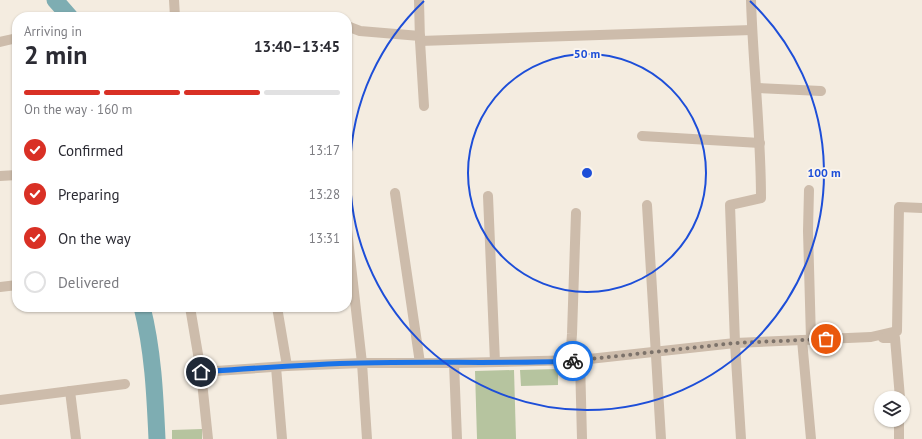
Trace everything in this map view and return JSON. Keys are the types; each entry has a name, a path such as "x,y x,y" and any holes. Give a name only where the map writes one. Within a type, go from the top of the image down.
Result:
{"street":[{"path":"174,0 175,12"},
{"path":"419,0 424,106"},
{"path":"741,439 735,343 730,205 761,198 760,143 751,0"},
{"path":"352,28 360,31 420,38 752,30"},
{"path":"0,42 12,39"},
{"path":"756,88 821,91"},
{"path":"642,136 760,143"},
{"path":"0,176 12,175"},
{"path":"809,190 806,340 811,439"},
{"path":"396,193 420,363"},
{"path":"488,196 495,362"},
{"path":"647,206 661,439"},
{"path":"871,337 897,331 899,207 922,208"},
{"path":"570,361 576,213"},
{"path":"352,274 362,363 367,439"},
{"path":"0,287 12,286"},
{"path":"191,312 201,372 208,439"},
{"path":"277,312 287,366"},
{"path":"201,372 362,363 570,361 735,343 871,337 895,338 899,391"},
{"path":"580,360 582,439"},
{"path":"454,363 457,439"},
{"path":"276,367 282,439"},
{"path":"0,400 125,384"},
{"path":"70,391 76,439"},
{"path":"899,427 899,439"}],"green space":[{"path":"558,369 558,385 521,386 520,370"},
{"path":"514,370 516,439 477,439 475,371"},
{"path":"202,429 202,439 172,439 172,430"}],"waterway":[{"path":"55,0 66,12"},
{"path":"143,312 151,356 157,439"}],"way so far":[{"path":"573,361 735,343 826,339"}],"route":[{"path":"201,372 362,363 573,361"}]}
